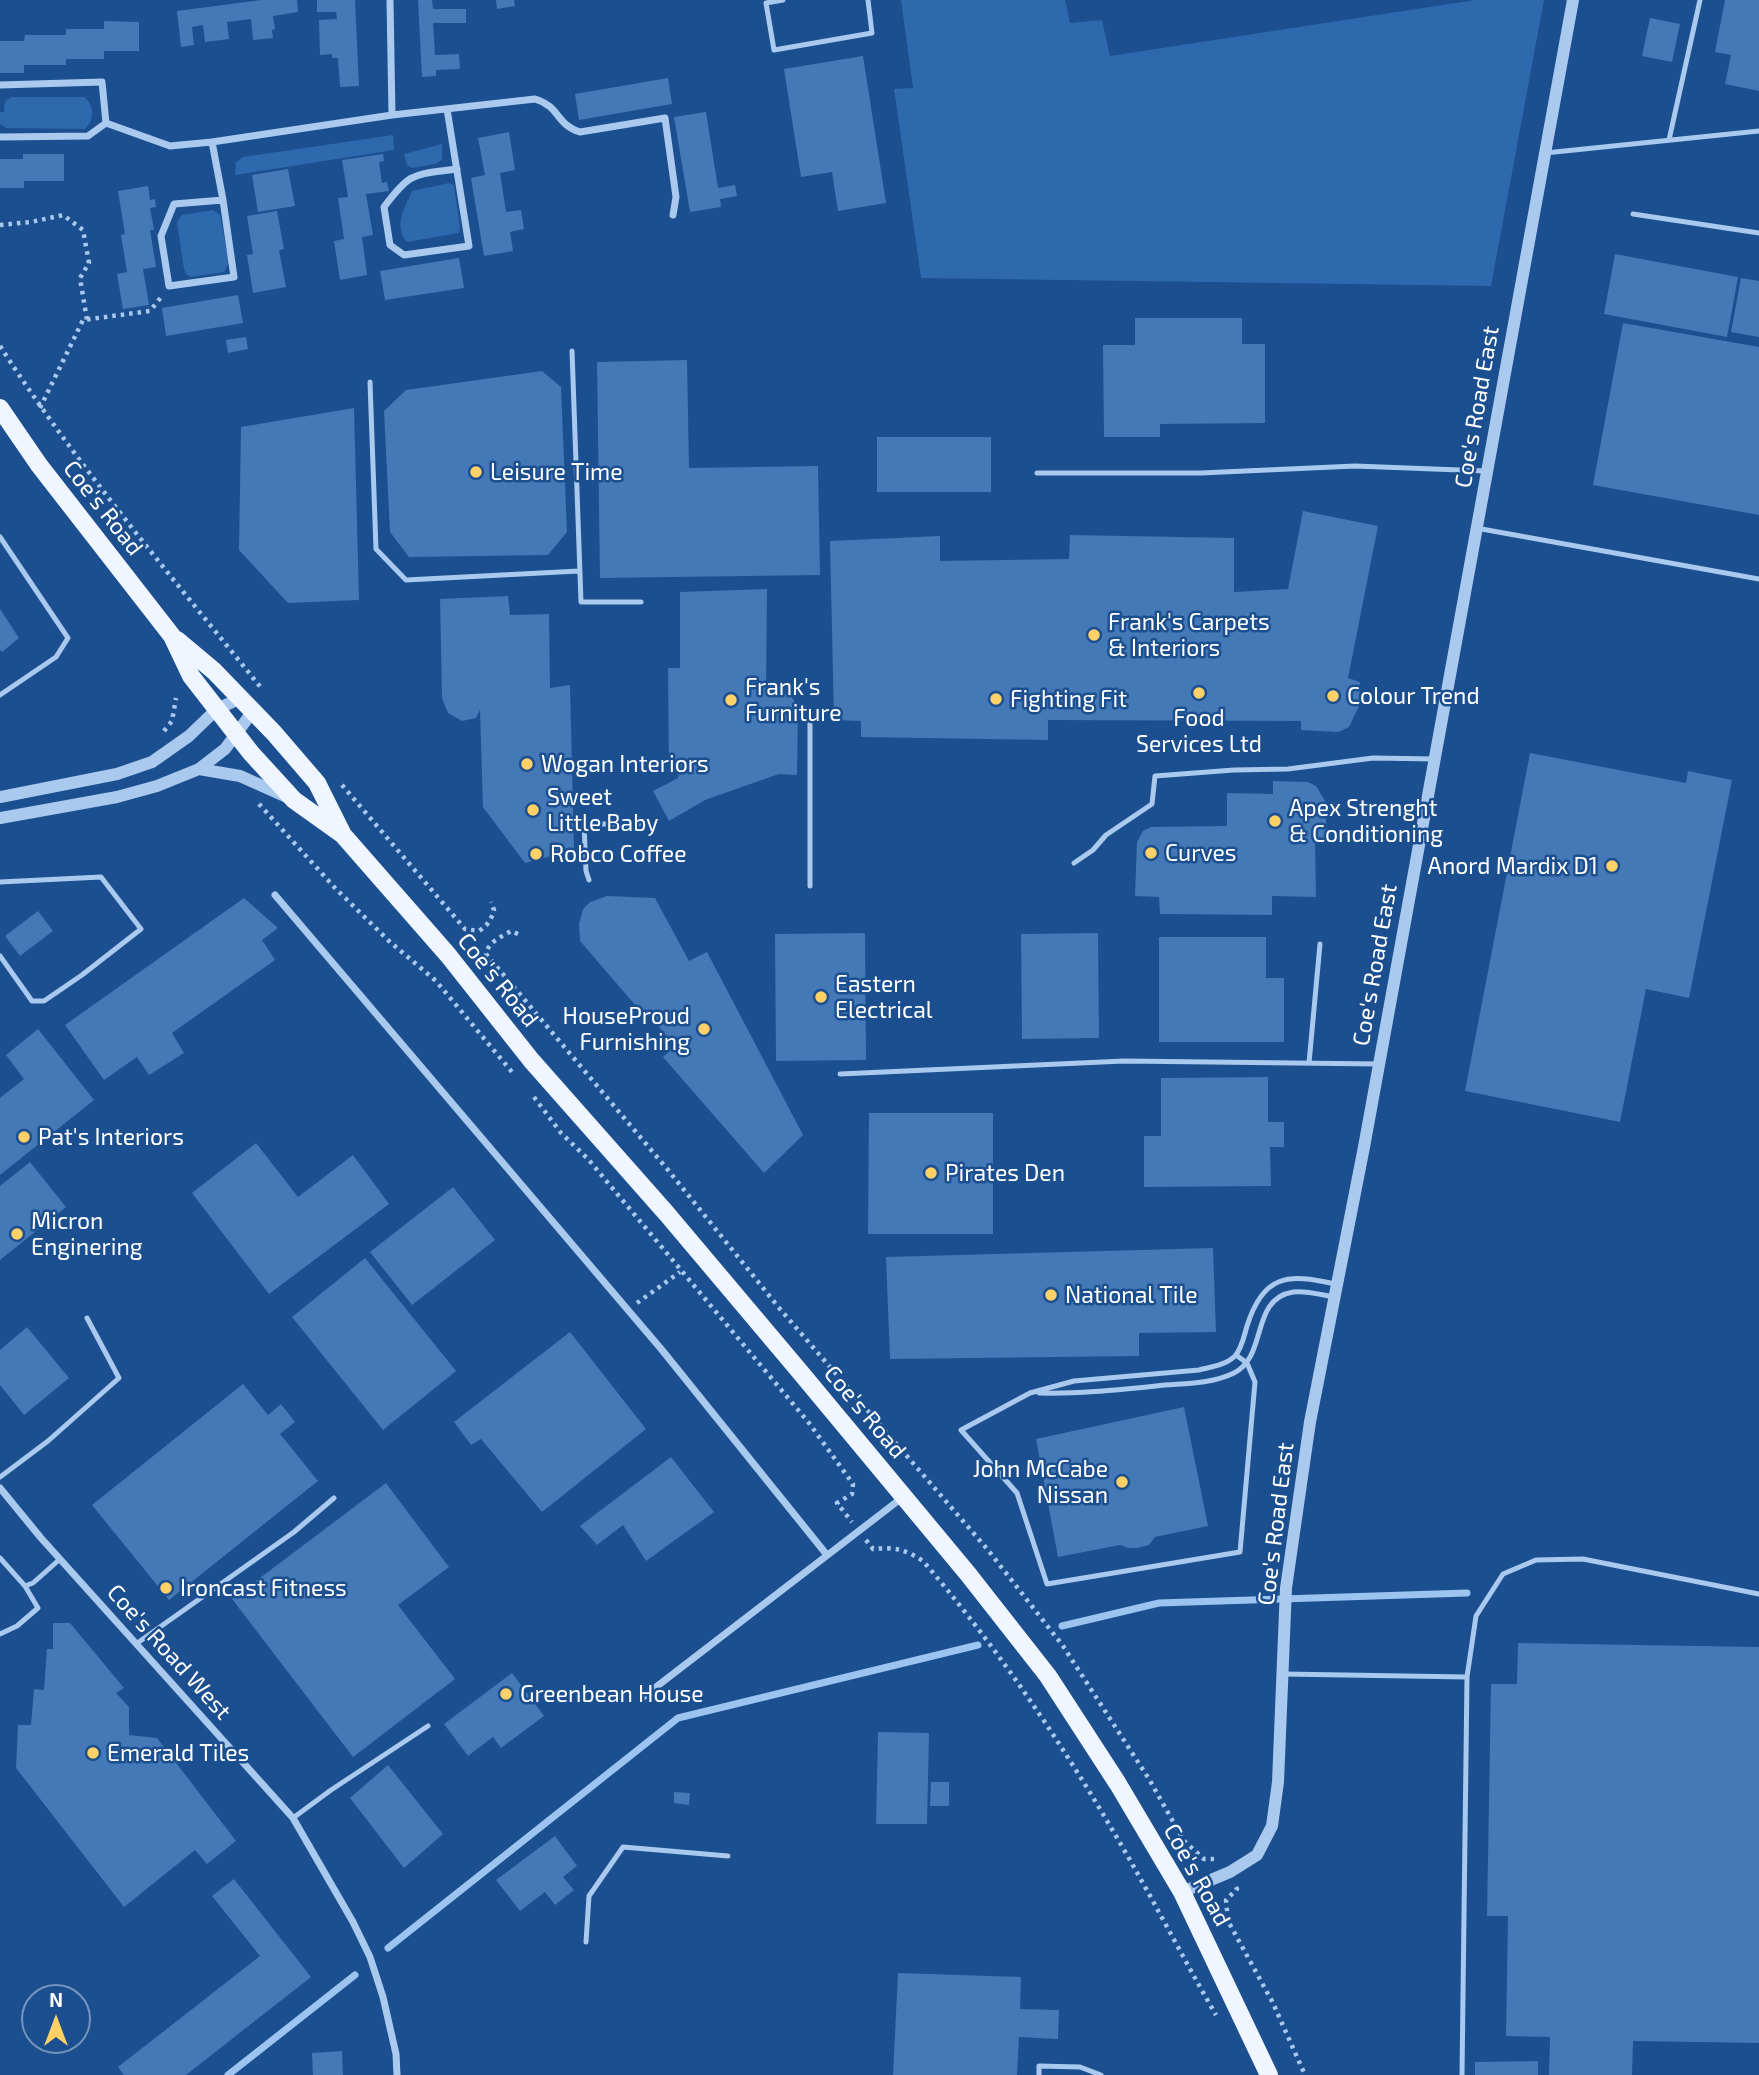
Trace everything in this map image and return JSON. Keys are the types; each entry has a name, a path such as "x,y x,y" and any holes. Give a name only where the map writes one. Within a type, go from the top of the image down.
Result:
{"main road":[{"name":"Coe's Road","path":"0,408 38,465 172,636 214,671 247,704 317,783 343,835"},
{"name":"Coe's Road","path":"172,636 191,676 251,753 294,800 343,835 449,956 531,1060 667,1214 904,1496 1048,1676 1118,1784 1182,1892 1269,2075"}],"street":[{"path":"390,0 391,115"},
{"name":"Coe's Road East","path":"1182,1892 1230,1872 1257,1854 1272,1826 1278,1782 1286,1588 1310,1422 1379,1064 1573,0"},
{"path":"0,85 102,82 106,122"},
{"path":"106,122 170,146 391,115 536,99 550,104 567,127 580,132 665,118 676,197 673,215"},
{"path":"447,109 457,169 469,246 404,255 390,245 384,207 403,182 416,175 457,169"},
{"path":"0,137 88,136 106,122"},
{"path":"212,142 223,200 234,276 169,286 161,236 174,204 223,200"},
{"path":"0,797 117,774 152,762 189,736 217,709 247,704 238,734 225,749 200,769 157,786 117,797 0,818"},
{"path":"200,769 240,776 294,800"},
{"path":"275,895 628,1309 827,1555"},
{"name":"Coe's Road West","path":"0,1488 60,1559 293,1818 370,1957 383,1997 396,2054 397,2075"},
{"path":"643,1697 904,1496"}],"lane":[{"path":"783,0 766,3 774,50 872,33 868,0"},
{"path":"1669,140 1700,0"},
{"path":"1545,153 1759,131"},
{"path":"1633,214 1759,233"},
{"path":"572,351 581,601 641,602"},
{"path":"370,382 376,549 405,580 579,571"},
{"path":"1037,473 1200,473 1355,466 1486,471"},
{"path":"1476,528 1759,579"},
{"path":"0,537 68,638 56,657 0,695"},
{"path":"810,713 810,886"},
{"path":"1074,863 1107,835 1152,804 1155,776 1287,769 1373,758 1434,759"},
{"path":"589,880 586,871 584,824 639,824"},
{"path":"0,882 101,877 141,929 82,975 44,1000 32,1001 0,956"},
{"path":"1309,1063 1320,944"},
{"path":"840,1074 1124,1061 1379,1064"},
{"path":"1236,1355 1247,1363 1255,1381 1240,1552 1047,1584 1017,1493 961,1430 1030,1393 1074,1381 1199,1370 1217,1366 1236,1355 1256,1300 1271,1285 1294,1278 1337,1291"},
{"path":"1030,1393 1076,1394 1201,1383 1229,1375 1247,1363 1268,1307 1278,1296 1295,1292 1337,1291"},
{"path":"0,1477 48,1441 119,1378 87,1318"},
{"path":"136,1644 294,1532 334,1498"},
{"path":"0,1558 25,1586 38,1608 17,1626 0,1634"},
{"path":"25,1586 33,1583 60,1559"},
{"path":"1462,2075 1468,1677 1476,1616 1503,1574 1536,1560 1583,1559 1759,1594"},
{"path":"1283,1674 1468,1677"},
{"path":"293,1818 428,1726"},
{"path":"586,1942 589,1896 623,1847 728,1856"},
{"path":"1039,2075 1039,2066 1080,2067 1101,2075"}],"path":[{"path":"0,225 63,215 83,230 89,263 80,278 87,320"},
{"path":"40,408 83,320 150,311 169,286"},
{"path":"0,346 40,408 106,496 270,700"},
{"path":"164,732 172,721 176,698"},
{"path":"341,783 465,929 479,931 485,927 495,910 491,902"},
{"path":"252,799 274,818 337,889 390,942 436,981 515,1075"},
{"path":"534,1096 561,1133 588,1159 842,1465 853,1484 852,1494 837,1503 873,1549 893,1547 907,1550 923,1562 1012,1675 1123,1848 1219,2019"},
{"path":"628,1309 680,1272"}],"shaded area":[{"path":"901,0 1065,0 1070,23 1102,20 1110,56 1475,0 1544,0 1491,286 921,278 894,89 913,88"},
{"path":"84,97 92,108 92,117 85,129 6,128 0,124 0,112 4,112 7,99"},
{"path":"393,135 394,150 235,175 236,162 243,157"},
{"path":"442,144 442,160 412,168 407,165 404,154"},
{"path":"449,183 454,185 459,233 407,242 401,223 412,191"},
{"path":"213,210 220,215 229,263 224,272 191,277 184,269 177,222 182,215"}],"building":[{"path":"261,0 297,0 298,12 273,16 273,38 253,40 251,19 227,22 229,39 205,42 203,25 192,27 194,45 181,47 177,11"},
{"path":"317,0 355,0 359,86 340,87 338,58 332,58 332,54 320,55 319,20 337,19 336,12 317,12"},
{"path":"418,0 432,0 433,9 466,9 466,23 433,23 435,55 459,54 460,69 436,70 436,76 422,77"},
{"path":"496,0 514,0 515,6 497,9"},
{"path":"1725,0 1759,0 1759,91 1725,84 1731,55 1715,52"},
{"path":"1650,18 1680,24 1672,62 1642,56"},
{"path":"104,21 139,22 139,51 104,51 104,59 66,59 66,65 24,65 24,73 0,73 0,41 24,41 25,35 66,35 66,29 104,29"},
{"path":"863,56 886,203 838,211 832,172 801,177 784,69"},
{"path":"668,78 672,104 579,120 575,94"},
{"path":"706,112 718,188 735,185 737,196 720,199 721,207 690,212 674,117"},
{"path":"509,132 515,170 500,173 506,212 521,210 524,229 510,232 513,251 484,256 471,178 485,175 478,138"},
{"path":"23,154 64,154 64,181 24,181 24,188 0,188 0,159 23,159"},
{"path":"383,154 384,161 379,162 382,183 387,182 389,191 366,194 373,235 362,237 367,275 340,280 334,241 344,239 338,198 348,197 342,160"},
{"path":"288,169 295,206 258,212 252,175"},
{"path":"148,186 150,200 155,199 156,207 150,208 154,230 150,230 156,267 143,269 149,305 123,309 117,274 127,272 121,235 125,234 118,191"},
{"path":"277,211 284,249 279,250 286,287 253,293 247,255 253,254 247,216"},
{"path":"1615,254 1738,277 1727,337 1604,314"},
{"path":"459,258 464,288 385,300 380,271"},
{"path":"1741,278 1759,281 1759,337 1731,332"},
{"path":"238,295 243,323 166,336 162,308"},
{"path":"1135,318 1242,318 1242,344 1265,344 1265,423 1160,424 1160,437 1104,437 1103,345 1135,345"},
{"path":"1623,323 1759,347 1759,515 1593,485"},
{"path":"246,337 248,349 228,353 226,340"},
{"path":"687,360 689,468 818,466 820,575 600,578 597,362"},
{"name":"Leisure Time","path":"542,371 561,387 567,532 548,555 409,557 390,532 384,411 406,390"},
{"path":"354,408 359,600 288,603 239,550 241,427"},
{"path":"877,437 991,437 991,492 877,492"},
{"name":"Frank's Carpets & Interiors","path":"1303,511 1378,526 1348,678 1360,682 1359,706 1349,727 1338,732 1301,730 1301,721 1048,720 1048,740 861,737 861,721 834,720 830,541 940,536 940,561 1069,559 1070,535 1234,538 1234,592 1288,589"},
{"name":"Frank's Furniture","path":"767,589 766,692 789,694 798,706 797,775 779,774 705,800 669,821 653,791 678,778 679,773 669,773 668,668 680,668 680,592"},
{"name":"Wogan Interiors","path":"508,596 510,615 549,614 550,688 570,685 574,850 525,863 483,807 480,710 476,718 462,721 448,713 442,698 440,599"},
{"path":"0,609 19,638 2,652 0,650"},
{"name":"Anord Mardix D1","path":"1530,753 1686,783 1688,771 1732,780 1689,998 1646,989 1620,1122 1465,1091"},
{"path":"1273,781 1308,782 1316,786 1325,801 1327,841 1315,841 1316,897 1272,896 1272,915 1160,914 1159,897 1135,896 1137,842 1143,831 1151,827 1227,826 1227,793 1273,794"},
{"name":"HouseProud Furnishing","path":"607,896 655,898 689,961 707,952 803,1135 764,1173 663,1057 675,1046 645,1010 642,1013 580,941 579,924 583,909 590,902"},
{"path":"244,898 278,928 262,940 275,960 172,1033 184,1053 149,1075 137,1057 104,1080 65,1025"},
{"path":"38,911 53,931 20,956 5,936"},
{"name":"Eastern Electrical","path":"865,933 866,1060 776,1061 775,934"},
{"path":"1098,933 1099,1038 1022,1039 1021,934"},
{"path":"1159,937 1266,937 1266,978 1284,978 1284,1042 1159,1042"},
{"name":"Pat's Interiors","path":"38,1029 94,1100 0,1175 0,1098 24,1079 6,1055"},
{"path":"1268,1077 1268,1122 1284,1122 1284,1147 1270,1147 1271,1186 1144,1187 1144,1136 1161,1136 1161,1078"},
{"name":"Pirates Den","path":"869,1113 993,1113 993,1234 868,1234"},
{"path":"256,1143 298,1197 353,1155 389,1204 269,1294 192,1193"},
{"name":"Micron Enginering","path":"30,1162 66,1207 0,1260 0,1186"},
{"path":"453,1187 495,1240 412,1305 370,1252"},
{"name":"National Tile","path":"1213,1248 1216,1332 1139,1333 1139,1356 890,1359 886,1257"},
{"path":"365,1258 456,1371 383,1430 292,1317"},
{"path":"27,1327 69,1378 24,1415 0,1385 0,1350"},
{"path":"570,1332 646,1429 542,1512 481,1439 471,1445 454,1422"},
{"path":"243,1384 268,1415 281,1404 295,1422 280,1434 318,1481 169,1600 92,1505"},
{"name":"John McCabe Nissan","path":"1184,1407 1208,1526 1155,1537 1149,1545 1137,1548 1120,1545 1058,1557 1036,1439"},
{"path":"671,1457 714,1512 646,1561 623,1525 597,1545 580,1526"},
{"path":"386,1483 449,1567 398,1605 455,1679 353,1757 232,1599"},
{"name":"Emerald Tiles","path":"53,1623 70,1623 124,1688 116,1693 129,1707 129,1735 157,1738 236,1841 207,1864 195,1850 124,1907 16,1768 18,1725 31,1725 34,1689 44,1690 47,1649 53,1649"},
{"path":"1518,1643 1759,1647 1759,2043 1633,2041 1632,2075 1549,2075 1550,2037 1506,2036 1508,1916 1487,1916 1491,1684 1517,1684"},
{"name":"Greenbean House","path":"512,1673 544,1716 501,1748 493,1737 468,1756 444,1724"},
{"path":"878,1732 929,1733 927,1824 876,1824"},
{"path":"388,1765 443,1834 404,1868 350,1798"},
{"path":"931,1782 949,1782 949,1806 930,1806"},
{"path":"674,1792 690,1793 689,1805 674,1803"},
{"path":"555,1836 577,1866 563,1877 574,1890 555,1905 545,1892 520,1911 496,1880"},
{"path":"234,1879 311,1977 186,2075 124,2075 118,2067 260,1956 212,1896"},
{"path":"898,1973 1021,1977 1020,2009 1059,2010 1058,2039 1019,2037 1017,2075 893,2075"},
{"path":"342,2051 343,2075 313,2075 312,2053"},
{"path":"1538,2061 1538,2075 1475,2075 1475,2062"}],"waterway":[{"path":"1062,1626 1159,1603 1467,1593"},
{"path":"388,1948 678,1718 978,1645"},
{"path":"228,2075 355,1975"}],"place":[{"name":"Leisure Time","path":"476,472"},
{"name":"Frank's Carpets & Interiors","path":"1094,635"},
{"name":"Food Services Ltd","path":"1199,693"},
{"name":"Colour Trend","path":"1333,696"},
{"name":"Fighting Fit","path":"996,699"},
{"name":"Frank's Furniture","path":"731,700"},
{"name":"Wogan Interiors","path":"527,764"},
{"name":"Sweet Little Baby","path":"533,810"},
{"name":"Apex Strenght & Conditioning","path":"1275,821"},
{"name":"Curves","path":"1151,853"},
{"name":"Robco Coffee","path":"536,854"},
{"name":"Anord Mardix D1","path":"1612,866"},
{"name":"Eastern Electrical","path":"821,997"},
{"name":"HouseProud Furnishing","path":"704,1029"},
{"name":"Pat's Interiors","path":"24,1137"},
{"name":"Pirates Den","path":"931,1173"},
{"name":"Micron Enginering","path":"17,1234"},
{"name":"National Tile","path":"1051,1295"},
{"name":"John McCabe Nissan","path":"1122,1482"},
{"name":"Ironcast Fitness","path":"166,1588"},
{"name":"Greenbean House","path":"506,1694"},
{"name":"Emerald Tiles","path":"93,1753"}]}
